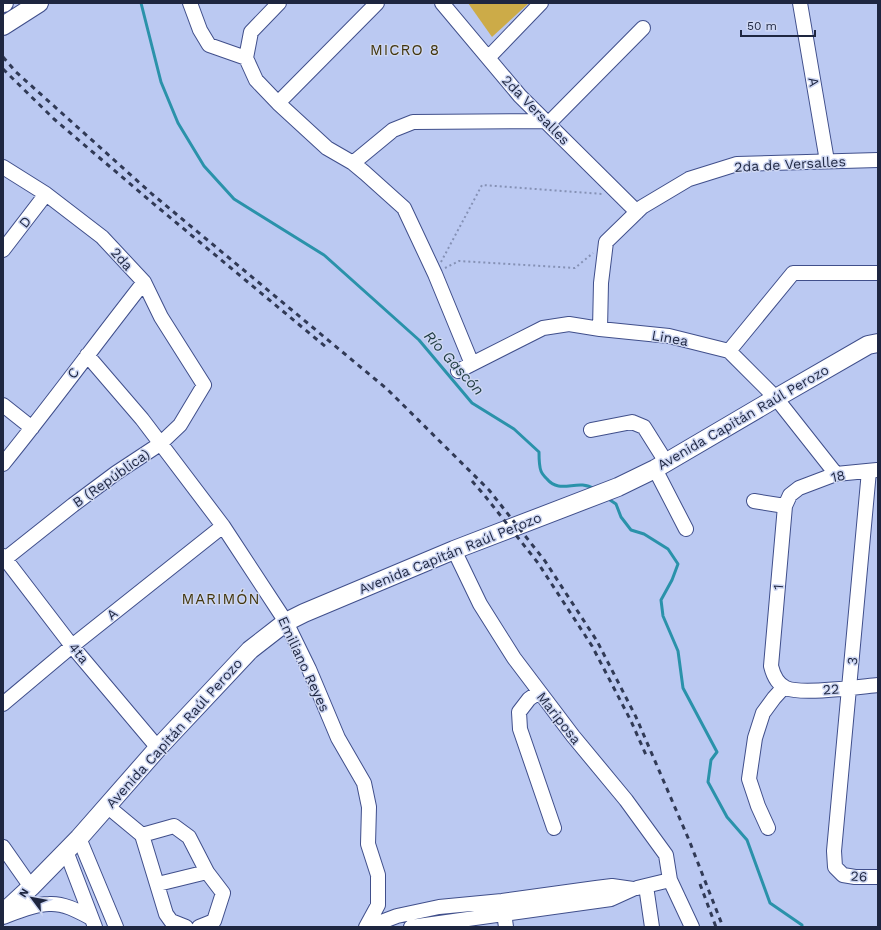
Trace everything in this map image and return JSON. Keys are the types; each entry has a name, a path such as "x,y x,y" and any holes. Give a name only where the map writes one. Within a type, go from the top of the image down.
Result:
{"main road":[{"path":"3,26 39,3"},
{"name":"Avenida Capitán Raúl Perozo","path":"66,851 158,748 250,650 286,622 454,550 618,487 660,466 868,345 878,343"},
{"path":"3,912 31,887 66,851"}],"street":[{"path":"190,3 200,30 209,45 246,58"},
{"path":"279,3 251,32 246,58 256,80 278,104 327,148 365,173 404,208 435,274 472,364"},
{"path":"278,104 378,3"},
{"name":"2da Versalles","path":"442,3 520,96 637,212"},
{"path":"488,58 541,3"},
{"name":"A","path":"800,3 827,161"},
{"path":"353,164 393,130 413,122 552,121 643,28"},
{"name":"2da de Versalles","path":"606,242 642,207 689,179 737,164 878,160"},
{"name":"2da","path":"3,167 46,194 102,237 144,282 161,317 204,385"},
{"name":"D","path":"3,250 46,194"},
{"path":"600,329 601,283 606,242"},
{"path":"836,474 776,398 729,351 793,272 878,273"},
{"name":"C","path":"3,464 144,282"},
{"name":"Linea","path":"458,371 543,328 569,324 600,329 669,336 729,351"},
{"name":"Emiliano Reyes","path":"87,355 142,419 223,526 286,622 310,669 338,738 364,783 370,807 368,844 378,875 378,905 367,927"},
{"name":"B (República)","path":"4,557 116,473 160,444 180,425 204,385"},
{"path":"3,405 32,428"},
{"path":"592,430 632,422 644,427 686,529"},
{"name":"18","path":"785,506 790,495 799,488 836,474 873,470"},
{"name":"3","path":"834,851 849,688 873,470"},
{"path":"754,501 785,506"},
{"name":"1","path":"784,688 774,677 771,666 785,506"},
{"name":"A","path":"3,704 72,646 223,526"},
{"name":"Mariposa","path":"454,550 480,604 514,658 539,692 626,800 666,856 670,880 692,927"},
{"name":"4ta","path":"4,557 72,646 158,748"},
{"name":"22","path":"784,688 796,691 878,685"},
{"path":"768,828 748,779 755,738 763,713 774,698 784,688"},
{"path":"539,692 530,699 519,712 520,729 554,828"},
{"path":"107,806 142,835 166,914 171,921 186,927"},
{"path":"142,835 174,826 189,837 207,872 223,894 214,921 200,927"},
{"path":"79,838 116,927"},
{"path":"3,847 31,887"},
{"path":"66,851 93,922"},
{"name":"26","path":"834,851 835,867 843,875 855,877 878,877"},
{"path":"158,884 207,872"},
{"path":"411,927 611,899 639,887 670,880"},
{"path":"639,887 652,927"},
{"path":"3,917 25,909 49,904 69,907 93,922"},
{"path":"367,927 397,916 439,907 504,914"}],"path":[{"path":"435,274 482,185 600,194 615,191"},
{"path":"435,274 459,261 575,268 606,242"}],"shaded area":[{"path":"468,3 529,3 492,37"}],"waterway":[{"name":"Río Gascón","path":"141,3 161,82 178,123 204,166 234,199 324,255 419,340 472,403 514,429 539,452 541,472 552,484 558,486 582,485 594,489"},
{"name":"Río Gascón","path":"607,498 616,504 621,517 631,530 644,534 668,549 678,564 672,580 661,600 663,616 678,651 683,688 717,752 711,760 708,782 727,817 747,840 770,903 802,925 802,927"}],"railway":[{"path":"3,57 16,72 152,194 387,389 489,490 545,561 597,641 636,717 689,840 723,927"},
{"path":"3,69 54,119 326,347"},
{"path":"472,481 538,563 592,646 631,721 646,755"},
{"path":"700,884 716,927"}],"district":[{"name":"MICRO 8","path":"405,50"},
{"name":"MARIMÓN","path":"221,599"}]}
